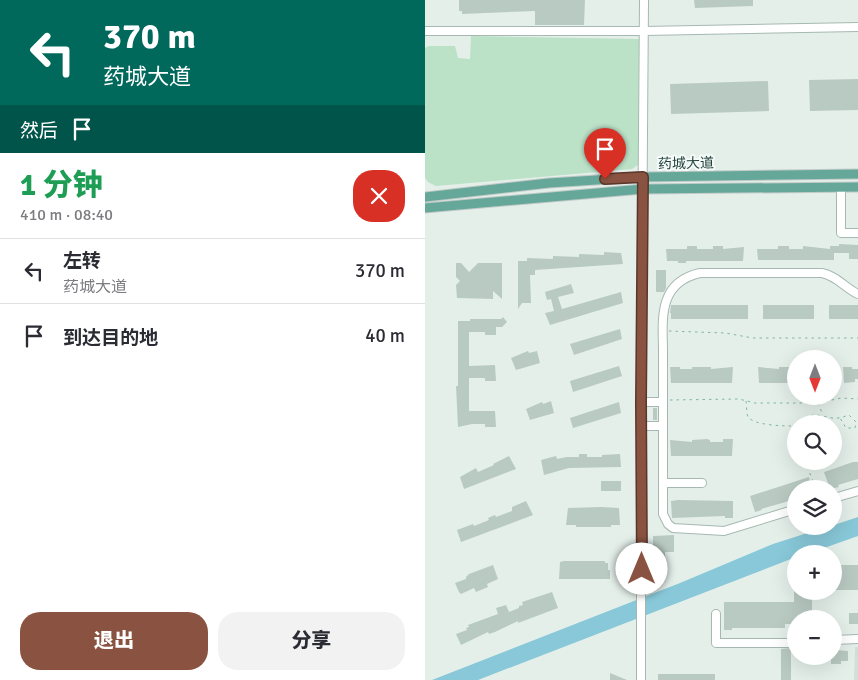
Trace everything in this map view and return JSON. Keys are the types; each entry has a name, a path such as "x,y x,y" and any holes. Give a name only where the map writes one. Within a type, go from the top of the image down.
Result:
{"main road":[{"name":"药城大道","path":"425,197 549,183 643,177 858,174"},
{"name":"药城大道","path":"425,208 643,189 858,187"}],"street":[{"path":"641,680 644,0"},
{"path":"425,31 644,31 858,27"},
{"path":"841,187 841,233 858,233"},
{"path":"787,512 723,531 677,530 668,524 663,514 662,313 670,293 686,278 700,273 822,273 833,277 858,294"},
{"path":"663,344 673,344"},
{"path":"641,402 663,402"},
{"path":"641,426 663,426"},
{"path":"663,483 702,483"},
{"path":"842,496 858,491"},
{"path":"716,614 716,643 787,643"},
{"path":"842,640 858,639"}],"path":[{"path":"663,331 725,333 753,338 858,338"},
{"path":"843,398 858,398"},
{"path":"663,402 673,399 739,399 755,403 787,403"},
{"path":"746,401 747,416 750,419 769,425 787,427"},
{"path":"818,405 824,415"},
{"path":"849,416 856,422 855,428 846,428 840,418 849,416"}],"shaded area":[{"path":"855,647 858,647 858,680 854,680"}],"green space":[{"path":"471,36 639,39 638,165 632,169 436,186 428,182 425,178 425,48 429,46 455,46 458,58 470,59"}],"water":[{"path":"858,517 858,536 832,545 787,545 787,560 478,680 432,680 680,583 773,544 801,535 842,535 842,522"}],"building":[{"path":"459,0 585,0 584,25 535,25 535,11 462,14 462,11 459,11"},
{"path":"694,0 753,0 753,6 695,8"},
{"path":"858,79 858,110 810,111 809,80"},
{"path":"768,81 769,111 671,114 670,84"},
{"path":"839,244 858,245 858,259 849,259 849,253 834,253 834,260 758,260 757,249 778,249 778,246 789,246 789,249 803,249 803,246 830,249 830,246 839,246"},
{"path":"687,246 697,246 697,249 713,249 713,246 723,246 723,249 744,247 743,261 686,261 686,263 678,263 678,261 667,261 666,249 687,249"},
{"path":"604,252 621,253 623,264 535,270 535,275 530,275 531,303 522,303 518,309 518,261 527,261 527,258 553,259 553,256 579,257 579,254 604,255"},
{"path":"456,263 461,263 469,272 478,263 502,263 502,299 493,291 493,299 457,298 456,285 460,281 456,277"},
{"path":"656,270 666,270 666,288 664,292 656,292"},
{"path":"571,284 574,293 558,297 562,309 621,292 623,303 550,325 545,313 554,311 551,299 547,300 545,292"},
{"path":"671,305 748,305 748,319 671,319"},
{"path":"763,305 814,305 814,319 763,319"},
{"path":"829,305 858,305 858,319 829,319"},
{"path":"503,317 507,322 502,327 496,327 496,335 485,335 485,332 469,332 469,366 495,365 496,381 485,381 485,378 469,378 469,411 495,411 496,427 485,427 485,424 472,424 458,427 456,386 458,386 458,321 501,319"},
{"path":"620,329 622,339 574,355 570,344"},
{"path":"528,351 529,353 537,351 540,363 516,370 511,358"},
{"path":"619,366 622,376 573,392 570,381"},
{"path":"670,367 692,369 692,367 711,367 711,369 733,367 732,383 671,383"},
{"path":"758,367 779,369 779,367 787,367 787,383 759,383"},
{"path":"843,367 858,369 858,379 855,379 855,382 844,383"},
{"path":"551,401 554,413 530,420 526,409 542,402 543,404"},
{"path":"619,402 621,413 573,428 570,418"},
{"path":"653,408 657,408 657,420 653,420"},
{"path":"707,439 710,442 723,442 723,439 733,439 732,456 671,456 670,440 692,442 692,440"},
{"path":"579,454 587,454 587,457 602,457 602,455 620,454 621,467 569,468 544,475 541,460 556,456 557,459 579,457"},
{"path":"509,456 516,469 464,489 460,477 476,468 478,472"},
{"path":"858,462 858,479 842,484 842,480 827,480 824,472 842,470 842,466"},
{"path":"601,481 621,481 621,491 601,491"},
{"path":"787,484 787,502 762,510 755,512 750,496"},
{"path":"526,501 533,515 461,542 457,530 473,524 474,526 489,520 488,518 495,515 496,517 512,511 512,507"},
{"path":"671,501 733,501 733,518 725,518 725,516 672,518"},
{"path":"568,508 619,508 620,525 611,525 611,527 576,527 576,525 566,525"},
{"path":"674,535 674,552 665,552 665,556 653,556 653,536"},
{"path":"605,561 605,563 608,563 608,570 610,570 610,579 559,579 560,562"},
{"path":"493,565 498,579 487,584 488,587 476,592 474,588 461,594 459,592 455,583 466,579 469,574"},
{"path":"842,565 858,565 858,590 842,590"},
{"path":"552,592 558,608 518,623 518,621 495,632 489,634 488,632 461,645 456,634 467,630 468,625 498,614 496,608 506,605 509,612 523,605 522,602"},
{"path":"794,600 812,600 812,610 787,610 787,624 785,624 785,628 732,628 732,630 724,630 724,602 794,602"},
{"path":"849,613 858,613 858,624 849,624"},
{"path":"787,648 787,665 791,665 791,680 781,680 781,649"},
{"path":"842,651 848,651 848,661 842,661"},
{"path":"610,673 627,680 610,680"},
{"path":"658,674 715,674 715,680 658,680"}],"route":[{"path":"605,179 643,177 642,569"}]}
